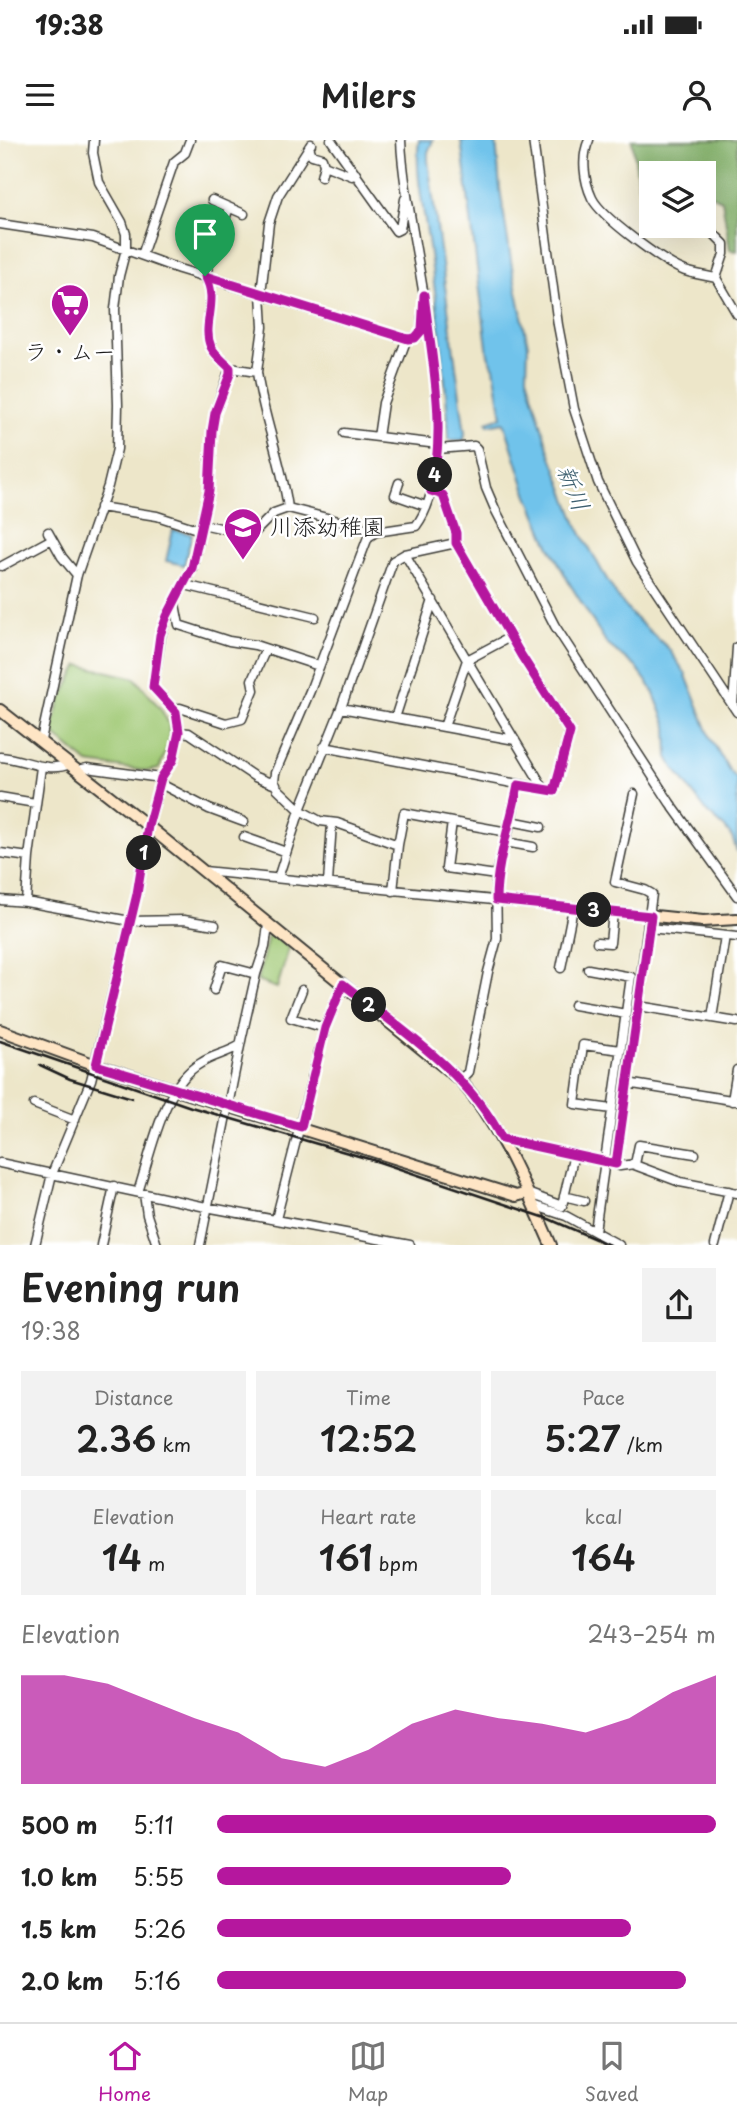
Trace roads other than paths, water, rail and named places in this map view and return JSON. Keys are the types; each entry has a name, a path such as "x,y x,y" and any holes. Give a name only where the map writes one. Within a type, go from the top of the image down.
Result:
{"street":[{"path":"41,740 77,575 108,486 117,449 115,309 126,249 126,234 95,171 94,140"},
{"path":"142,255 174,162 185,153 190,140"},
{"path":"331,140 396,231 400,229 406,193"},
{"path":"276,785 278,761 319,666 363,546 376,532 416,526 426,506 438,464 432,362 419,257 406,193 401,140"},
{"path":"533,140 558,326 574,409 598,482 637,562 735,709"},
{"path":"589,140 584,153 586,175 592,198 601,210 657,256 684,271 716,278 737,314"},
{"path":"309,143 312,155 322,158 324,165 321,177"},
{"path":"288,509 278,455 257,372 263,327 261,294 268,223 278,196 309,143"},
{"path":"324,165 352,176 356,174"},
{"path":"212,201 244,214"},
{"path":"229,208 205,276 212,292 209,339 212,349 230,368 257,372"},
{"path":"0,224 93,238 261,294 407,338 418,335 422,330 424,295"},
{"path":"716,236 724,244 724,254 716,278"},
{"path":"418,335 432,362"},
{"path":"378,437 383,403 407,338"},
{"path":"35,1245 52,1174 96,1065 130,921 148,826 160,781 173,760 179,732 176,712 153,687 160,635 192,568 209,491 215,413 230,368"},
{"path":"344,433 438,447 474,446 477,449 486,488 495,509 555,626 670,803 737,896"},
{"path":"399,483 395,495 426,506"},
{"path":"324,747 554,791 570,732 510,637 456,543 456,533 443,495 431,491"},
{"path":"100,507 252,535 274,513 288,509 366,528 370,536"},
{"path":"2,566 50,536 77,575"},
{"path":"278,878 300,810 341,708 393,561 405,554 456,543"},
{"path":"405,554 544,789"},
{"path":"185,585 315,617"},
{"path":"395,718 433,600"},
{"path":"175,604 179,625 319,666"},
{"path":"444,727 467,660 510,637"},
{"path":"735,709 737,647"},
{"path":"176,712 180,708 226,723 242,719 254,690 252,680 266,649"},
{"path":"341,708 515,740"},
{"path":"0,710 148,826 460,1080 487,1114 502,1139 551,1245"},
{"path":"179,732 189,733 255,777 276,785 300,810 320,821 398,845"},
{"path":"0,757 12,757 41,766 87,768 160,781 209,809 244,822"},
{"path":"26,902 41,766"},
{"path":"460,1080 468,1072 488,972 498,939 496,875 518,785"},
{"path":"616,1164 649,928 653,916 652,894 615,882 634,794"},
{"path":"0,797 35,803"},
{"path":"393,891 404,813 508,832"},
{"path":"511,821 541,827"},
{"path":"452,822 446,868 496,875"},
{"path":"328,883 332,823"},
{"path":"244,837 286,852"},
{"path":"505,842 533,847"},
{"path":"0,853 29,857"},
{"path":"201,871 703,921 737,919"},
{"path":"0,900 26,902 130,921 184,920 215,925"},
{"path":"561,968 573,908"},
{"path":"597,942 610,943 613,912"},
{"path":"200,1245 240,1045 268,925"},
{"path":"649,928 737,937"},
{"path":"712,1018 724,936"},
{"path":"214,990 222,965 256,974"},
{"path":"589,969 631,977 595,1231"},
{"path":"276,1219 325,1028 343,984"},
{"path":"302,990 291,1018 325,1028"},
{"path":"574,1005 626,1014"},
{"path":"638,1006 737,1022"},
{"path":"0,1030 175,1090 516,1196 527,1193 562,1206 574,1154"},
{"path":"157,1245 141,1193 164,1113 175,1090 187,1074 201,1062 240,1045"},
{"path":"612,1109 575,1104 583,1045 621,1050"},
{"path":"627,1083 734,1101 737,1070"},
{"path":"34,1104 75,1120"},
{"path":"502,1139 620,1166 635,1164 639,1145 695,1154"},
{"path":"0,1163 206,1207 410,1245"},
{"path":"632,1164 680,1182 733,1192 715,1245"},
{"path":"101,1245 114,1186"},
{"path":"564,1196 584,1201"},
{"path":"533,1205 566,1216 619,1245"}],"water":[{"path":"419,140 433,140 428,161 464,440 449,440 438,319 419,180"},
{"path":"461,140 496,140 500,189 512,267 528,345 527,376 549,451 578,527 602,571 633,616 668,648 685,673 711,739 737,779 737,852 732,837 708,813 668,757 667,726 652,689 636,667 607,644 568,581 547,541 525,488 504,422 488,425 487,422 502,417 494,368 488,355"},
{"path":"173,530 192,534 184,565 166,561"}],"railway":[{"path":"0,1041 191,1107 379,1162 549,1219 609,1245"},
{"path":"40,1065 70,1079 132,1098"}],"place":[{"name":"ラ・ムー","path":"70,337"},
{"name":"川添幼稚園","path":"243,561"}],"water label":[{"name":"新川","path":"573,488"}]}
